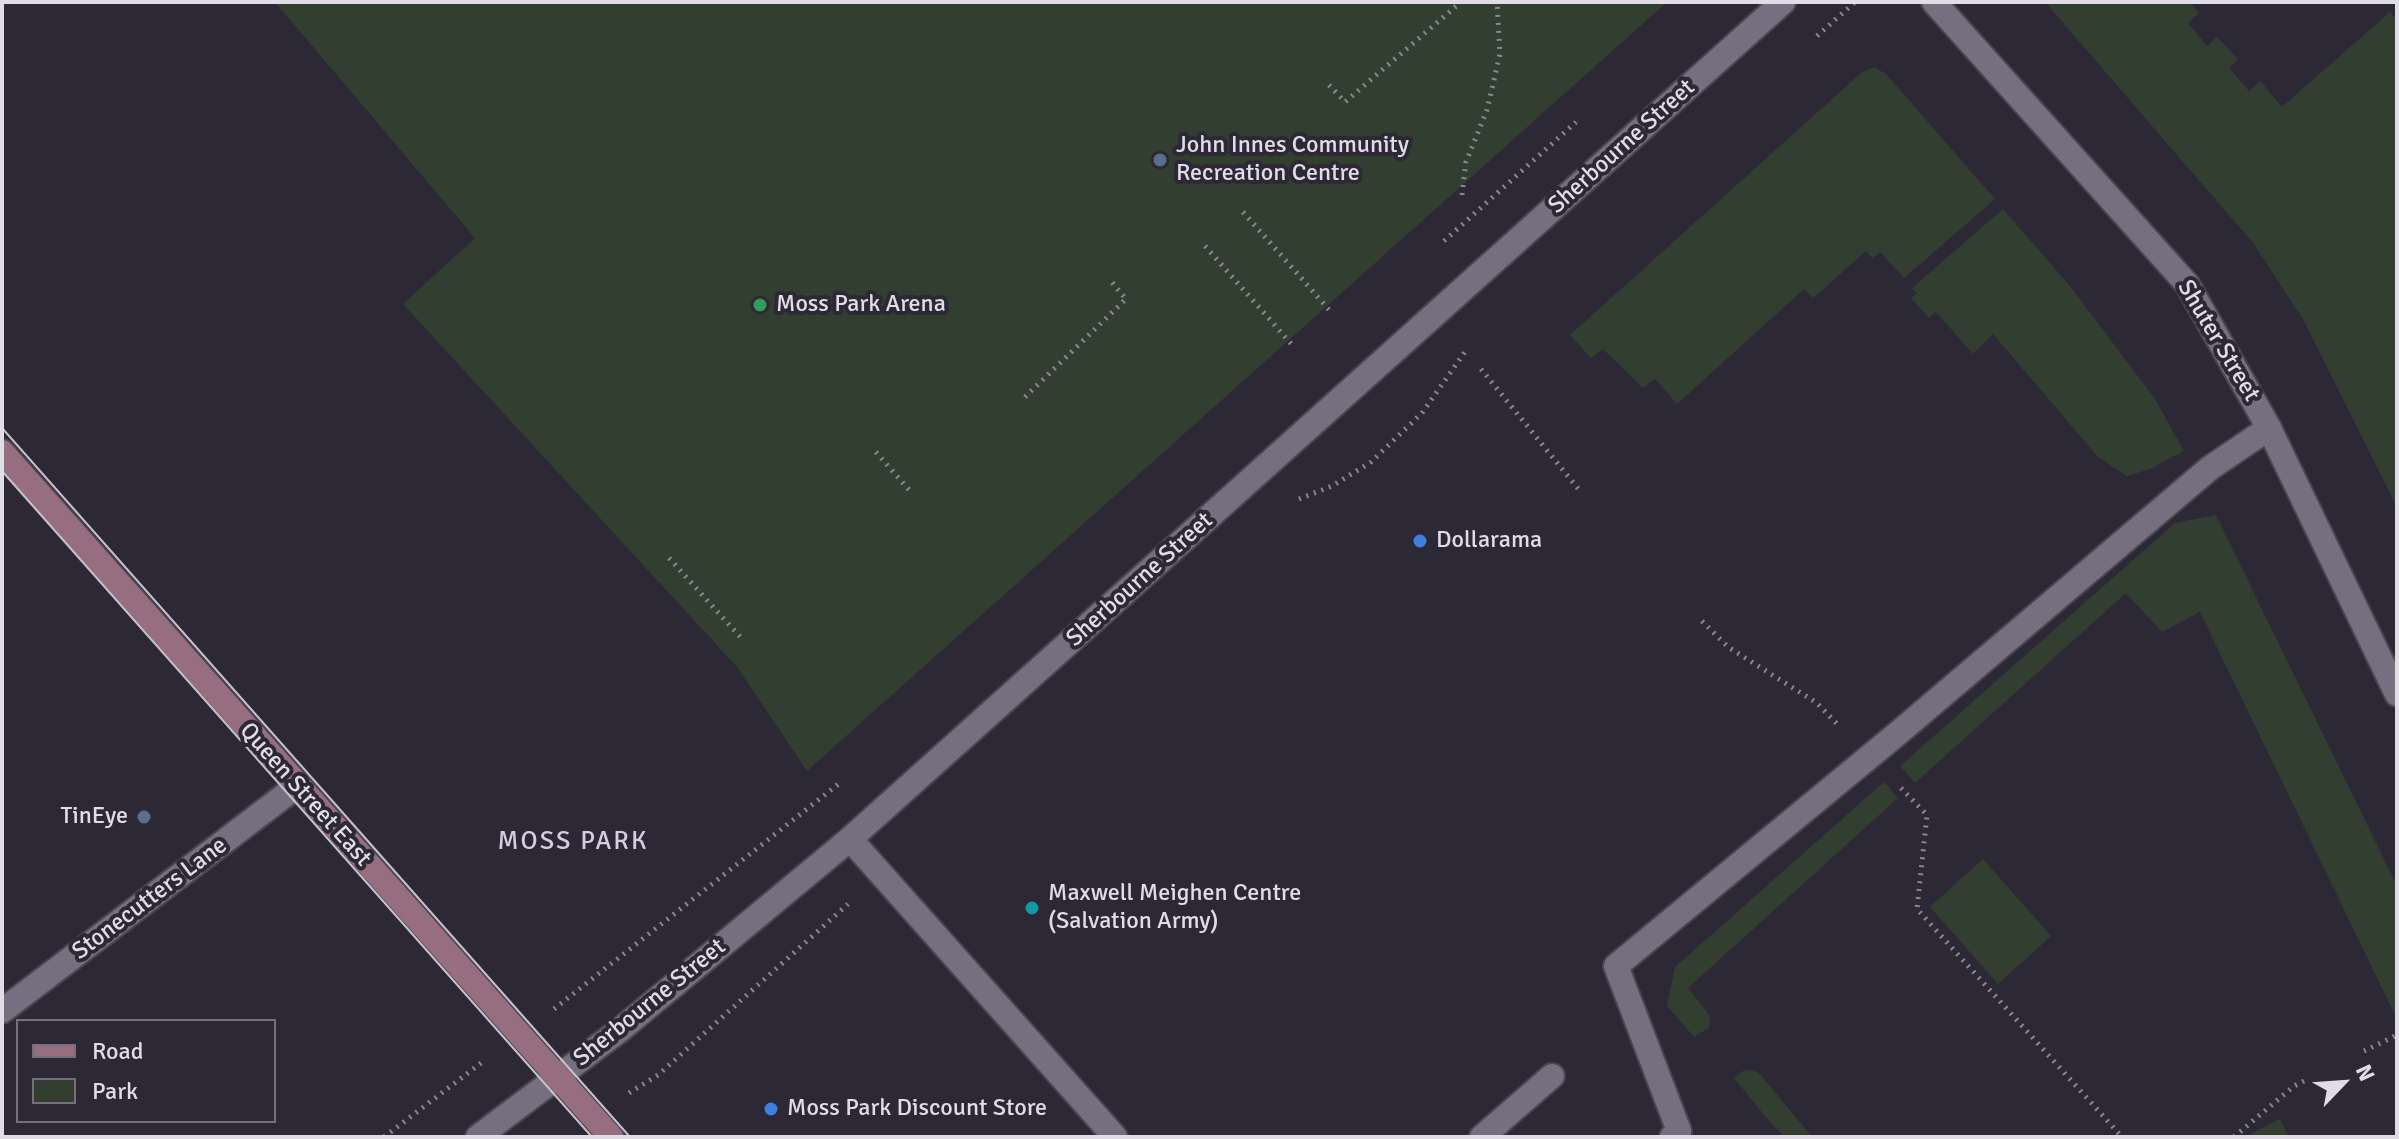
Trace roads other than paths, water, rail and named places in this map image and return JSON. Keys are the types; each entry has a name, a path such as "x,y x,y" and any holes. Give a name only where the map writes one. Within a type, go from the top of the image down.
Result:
{"main road":[{"name":"Queen Street East","path":"2,452 611,1137"}],"street":[{"name":"Sherbourne Street","path":"478,1137 620,1030 850,839 1783,2"},
{"name":"Shuter Street","path":"1934,2 2187,284 2269,428 2397,694"},
{"path":"1672,1137 1679,1131 1616,966 2210,468 2269,428"},
{"name":"Stonecutters Lane","path":"2,1011 297,786"},
{"path":"850,839 1115,1137"},
{"path":"1482,1137 1552,1076"}],"tram line":[{"path":"2,428 630,1137"},
{"path":"2,471 592,1137"}],"place":[{"name":"John Innes Community Recreation Centre","path":"1160,160"},
{"name":"Moss Park Arena","path":"760,305"},
{"name":"Dollarama","path":"1420,541"},
{"name":"TinEye","path":"144,817"},
{"name":"Maxwell Meighen Centre (Salvation Army)","path":"1032,908"},
{"name":"Moss Park Discount Store","path":"771,1109"}],"district":[{"name":"MOSS PARK","path":"573,842"}]}
